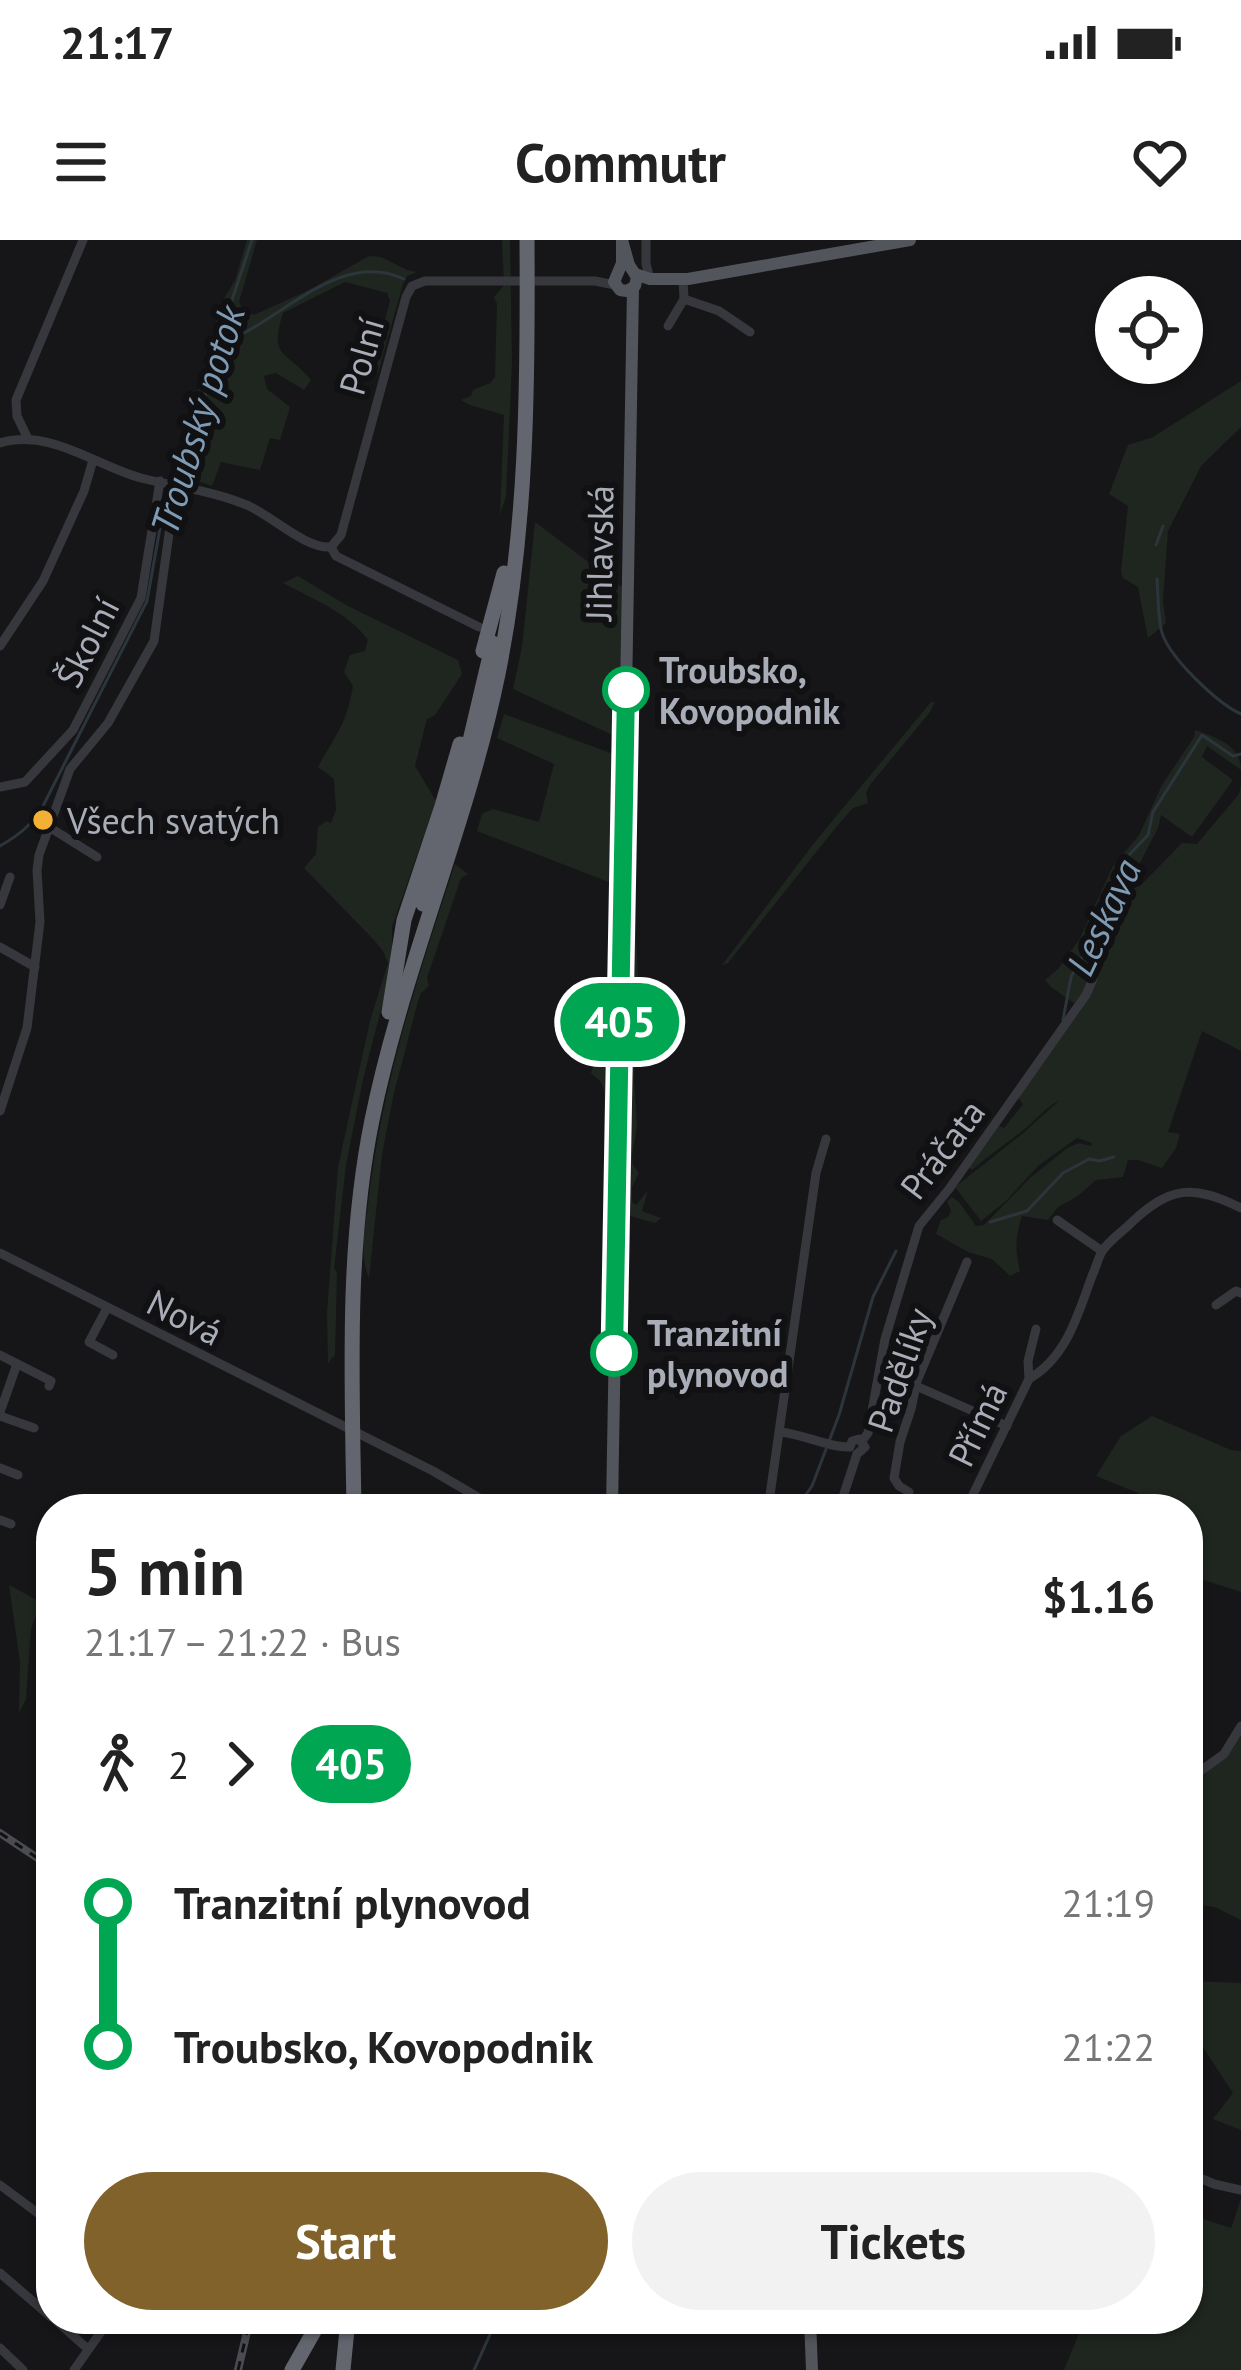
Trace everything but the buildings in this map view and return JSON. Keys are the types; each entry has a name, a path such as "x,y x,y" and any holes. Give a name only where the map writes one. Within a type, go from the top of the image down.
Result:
{"highway":[{"path":"348,1429 352,1286 366,1156 395,1025 484,735 510,601 524,485 523,240"},
{"path":"350,1494 344,1285 351,1198 363,1120 389,1012 460,783 489,668 518,435 523,294"},
{"path":"292,2370 312,2334"},
{"path":"344,2370 347,2334"},
{"path":"354,2370 356,2334"}],"main road":[{"path":"629,279 683,279 910,240"},
{"name":"Jihlavská","path":"612,1494 633,317 622,241"},
{"path":"811,2334 812,2370"}],"street":[{"path":"28,439 17,416 17,393 83,240"},
{"path":"629,279 646,264 646,240"},
{"name":"Polní","path":"331,547 340,538 410,287 424,281 629,279"},
{"path":"668,326 684,299 683,279"},
{"path":"684,299 719,311 750,332"},
{"path":"0,442 50,442 132,475 248,506 479,627"},
{"path":"0,646 43,581 93,460"},
{"path":"0,1111 26,1036 40,922 38,870 49,826 72,748 108,723 154,641 169,483"},
{"name":"Školní","path":"0,787 25,782 72,748 73,730 141,598 169,483"},
{"path":"49,826 77,850 97,857"},
{"path":"0,905 10,877"},
{"path":"0,947 35,967"},
{"name":"Práčata","path":"843,1494 853,1451 864,1449 885,1339 919,1226 1093,980"},
{"path":"770,1494 816,1173 826,1139"},
{"path":"1029,1378 1042,1372 1068,1341 1102,1251 1151,1204 1164,1197 1200,1192 1241,1208"},
{"path":"1057,1220 1102,1251"},
{"name":"Nová","path":"0,1253 472,1494"},
{"name":"Padělíky","path":"909,1492 894,1478 900,1442 916,1386 968,1262"},
{"path":"1216,1306 1228,1294 1241,1293"},
{"name":"Nová","path":"107,1308 89,1342 113,1355"},
{"path":"614,1337 622,1312"},
{"name":"Přímá","path":"975,1494 1029,1378 1028,1361 1037,1333"},
{"path":"0,1355 51,1381 49,1386"},
{"path":"17,1364 0,1414 34,1428"},
{"path":"916,1386 1007,1426"},
{"path":"780,1432 853,1451"},
{"path":"0,1468 18,1475"},
{"path":"1203,1769 1225,1754 1241,1726"},
{"path":"1203,2179 1241,2190"},
{"path":"0,2186 36,2211"},
{"path":"0,2272 36,2304"},
{"path":"71,2334 88,2349"},
{"path":"92,2370 77,2365 99,2334"},
{"path":"0,2348 22,2370"}],"shaded area":[{"path":"247,240 257,240 239,302 254,315 369,256 417,272 403,284 378,373 373,364 390,301 387,293 345,282 283,313 279,346 311,380 304,390 276,373 264,376 267,389 290,407 280,440 270,438 260,470 221,462 212,486 183,476 193,457 186,450 185,438 221,304 235,280"},
{"path":"502,240 510,240 512,363 506,496 500,515 504,415 461,400 495,377 494,297 504,285"},
{"path":"1241,381 1241,427 1201,466 1168,531 1166,623 1148,638 1138,587 1123,578 1121,571 1128,506 1109,494 1128,445 1153,437"},
{"path":"535,522 623,588 619,738 513,689"},
{"path":"298,576 458,660 462,674 435,715 427,719 415,766 436,801 392,927 392,967 346,1165 334,1269 335,1355 328,1363 338,1167 370,1021 388,963 374,940 304,868 316,854 318,827 331,823 336,810 334,779 318,767 347,711 353,686 344,672 350,655 365,651 368,640 340,614 283,583"},
{"path":"935,702 930,712 870,785 868,803 853,808 722,965 814,843"},
{"path":"504,714 619,756 619,886 477,831 482,814 493,809 539,822 554,764 497,738"},
{"path":"1195,730 1232,748 1241,770 1207,746 1202,757 1233,780 1192,837 1161,815 1130,882 1133,887 1141,885 1182,843 1197,844 1241,786 1241,1051 1202,1031 1168,1132 1180,1134 1176,1148 1162,1168 1128,1160 1123,1177 1096,1180 1048,1220 1022,1216 1017,1243 1020,1271 1010,1276 992,1259 936,1234 951,1211 947,1201 952,1197 976,1226 984,1225 1067,1148 1079,1143 1091,1146 1077,1138 1038,1166 981,1221 955,1187 1060,1100 969,1168 999,1126 1004,1128 1023,1104 1018,1098 1082,1009 1045,980 1079,940 1113,866 1139,835"},
{"path":"632,852 638,976 637,1127 632,1155 639,1173 632,1202 636,1205 648,1190 642,1211 661,1218 655,1223 630,1216 624,1209"},
{"path":"455,864 468,874 461,878 427,978 429,986 418,1001 393,1097 369,1278 364,1238 383,1111"},
{"path":"607,928 614,928 604,1346 604,1091 591,1073 596,1041 605,1024"},
{"path":"1152,1416 1241,1451 1241,1592 1203,1580 1203,1494 1138,1494 1096,1476 1121,1436"},
{"path":"9,1585 36,1599 26,1699 19,1713 20,1662"},
{"path":"1241,1730 1241,1920 1203,1905 1203,1772 1221,1762"},
{"path":"1203,1982 1241,1983 1241,2130 1213,2119 1233,2093 1203,2047"},
{"path":"1241,2199 1241,2370 1064,2370 1079,2334 1203,2334 1203,2219 1231,2228"}],"waterway":[{"name":"Troubský potok","path":"174,482 188,463 223,327 252,240"},
{"path":"222,343 333,280 380,272 404,279"},
{"name":"Troubský potok","path":"0,846 24,829 43,806 147,601 167,489"},
{"path":"1156,545 1163,526"},
{"path":"1157,579 1161,629 1172,652 1206,689 1241,714"},
{"name":"Leskava","path":"1063,1020 1071,977 1107,912 1114,885 1130,854 1148,835 1153,812 1202,735 1233,756 1241,754"},
{"path":"990,1222 1027,1211 1063,1173 1089,1159 1114,1157"},
{"name":"Leskava","path":"806,1494 839,1415 873,1297 896,1251"},
{"name":"Leskava","path":"474,2370 490,2334"}],"railway":[{"path":"0,1833 36,1857"},
{"path":"238,2370 246,2334"}],"bus line":[{"name":"405","path":"614,1353 626,690"}],"place":[{"name":"Troubsko, Kovopodnik","path":"626,690"},
{"name":"Všech svatých","path":"43,820"},
{"name":"Tranzitní plynovod","path":"614,1353"}]}
